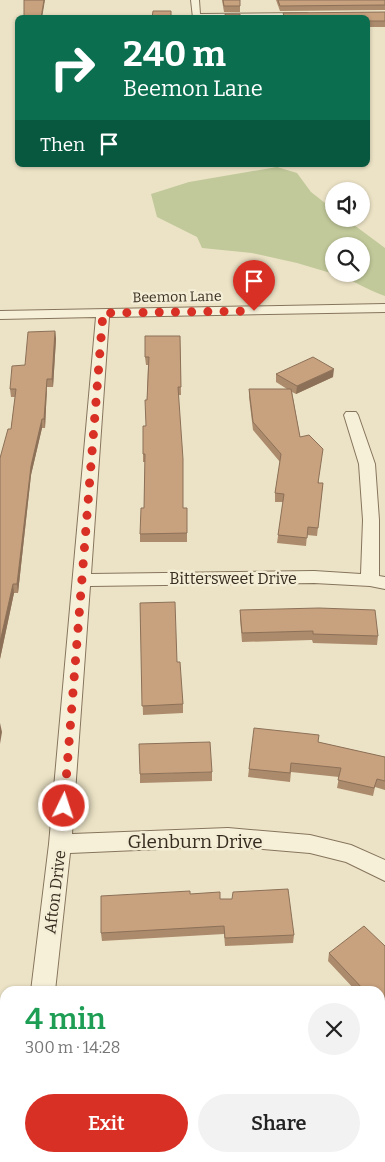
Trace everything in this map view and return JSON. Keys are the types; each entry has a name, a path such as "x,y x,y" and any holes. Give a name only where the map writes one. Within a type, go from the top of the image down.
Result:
{"street":[{"path":"195,0 197,15"},
{"name":"Beemon Lane","path":"0,314 385,308"},
{"name":"Afton Drive","path":"44,986 60,844 103,313"},
{"path":"351,415 367,464 377,581"},
{"name":"Bittersweet Drive","path":"81,580 238,577 377,581"},
{"name":"Glenburn Drive","path":"60,844 228,837 310,844 351,854 385,871"}],"green space":[{"path":"277,167 297,173 311,192 325,203 325,227 357,227 385,248 385,296 353,282 370,282 370,237 325,237 325,271 252,253 202,248 197,237 157,217 151,194 189,182"}],"building":[{"path":"24,0 44,0 42,15 24,15"},
{"path":"223,0 240,0 240,6 224,6"},
{"path":"278,0 385,0 385,5 280,6"},
{"path":"153,11 171,11 171,15 152,15"},
{"path":"385,12 385,21 370,21 370,15 284,15 283,13"},
{"path":"55,331 52,379 47,379 44,419 42,419 31,466 17,584 13,584 0,642 0,458 8,429 11,429 16,389 10,389 12,366 25,365 28,332"},
{"path":"145,336 180,336 181,387 178,387 183,459 183,508 187,508 187,533 140,534 141,508 144,508 145,454 143,454 143,426 146,426 145,400 147,400 149,357 145,357"},
{"path":"313,357 334,369 297,386 276,374"},
{"path":"249,389 291,389 300,437 309,435 323,449 318,483 323,483 318,528 308,527 307,538 278,535 284,494 275,493 281,454 253,422"},
{"path":"175,602 177,662 180,662 183,704 142,706 140,603"},
{"path":"319,608 375,610 378,636 313,634 313,631 242,633 240,610"},
{"path":"254,728 319,735 318,742 385,757 385,781 377,779 374,788 338,780 341,768 291,763 290,773 249,769"},
{"path":"210,742 212,772 140,774 139,744"},
{"path":"288,889 294,935 225,938 224,926 101,933 101,896 190,891 190,894 220,892 220,899 232,899 233,892"},
{"path":"364,926 385,946 385,986 360,986 329,953"}],"route":[{"path":"64,806 103,313 254,311"}]}
